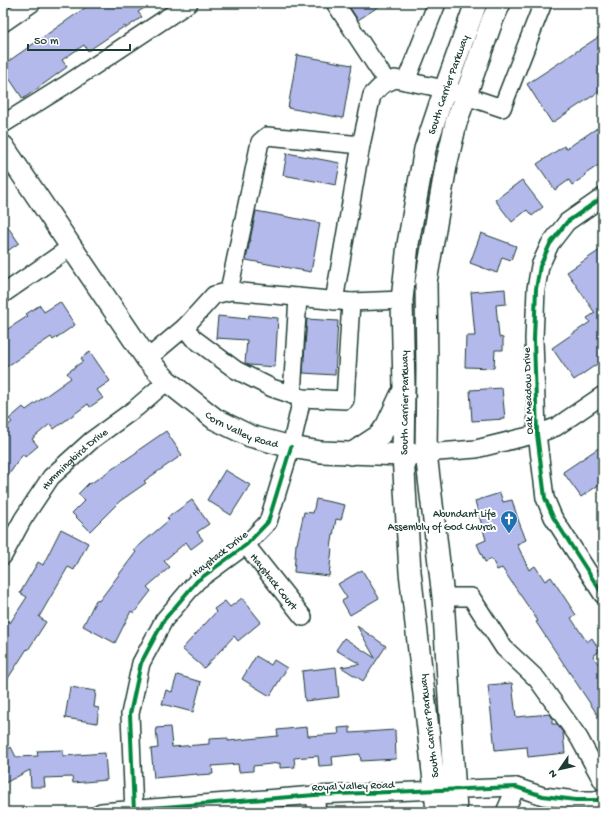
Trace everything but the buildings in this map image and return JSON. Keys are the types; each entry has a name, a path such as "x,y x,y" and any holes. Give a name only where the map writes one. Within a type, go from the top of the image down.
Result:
{"main road":[{"name":"South Carrier Parkway","path":"456,812 445,790 410,572 403,455 404,387 402,300 408,244 425,150 476,3"},
{"name":"South Carrier Parkway","path":"437,812 445,790 443,597 426,453 426,282 446,166 456,124 492,21 500,3"},
{"name":"Corn Valley Road","path":"3,146 147,360 167,381 215,419 250,436 321,452 403,455 426,453"},
{"path":"351,454 380,435 387,425 404,387"}],"street":[{"path":"3,23 32,3"},
{"path":"3,124 64,86 189,3"},
{"path":"335,3 387,82"},
{"path":"406,81 437,3"},
{"path":"334,301 361,145 372,95 382,85 395,79 445,89 502,108 543,3"},
{"path":"229,291 260,142 268,136 361,145"},
{"name":"Oak Meadow Drive","path":"603,198 567,222 550,244 540,266 536,289 534,339 537,434 545,498 553,517 603,595"},
{"path":"3,294 71,247"},
{"path":"147,360 184,327 214,295 229,291 351,302 402,300"},
{"name":"Haystack Drive","path":"134,811 130,714 142,663 164,620 197,581 246,545 268,522 291,446 297,397 298,297"},
{"path":"184,327 193,338 236,370 272,388 297,397 345,400 351,302"},
{"name":"Hummingbird Drive","path":"3,556 23,519 51,477 92,440 136,408 167,381"},
{"name":"Corn Valley Road","path":"426,453 476,449 537,434 556,427 603,395"},
{"name":"Haystack Court","path":"246,545 303,617"},
{"path":"443,597 471,597 504,648 537,679 580,738 603,782"},
{"path":"506,812 516,786"},
{"name":"Royal Valley Road","path":"101,812 134,811 315,795 516,786 543,796 576,800 584,806 603,797"},
{"path":"315,795 317,812"}],"cycle path":[{"path":"603,197 567,222 550,244 540,266 536,289 534,339 537,434 545,498 553,517 603,595"},
{"path":"134,812 130,714 141,663 164,620 197,581 246,545 268,522 291,447"},
{"path":"101,812 315,795 516,787 543,796 576,800 597,800 603,797"}],"place":[{"name":"Abundant Life Assembly of God Church","path":"509,534"}]}
